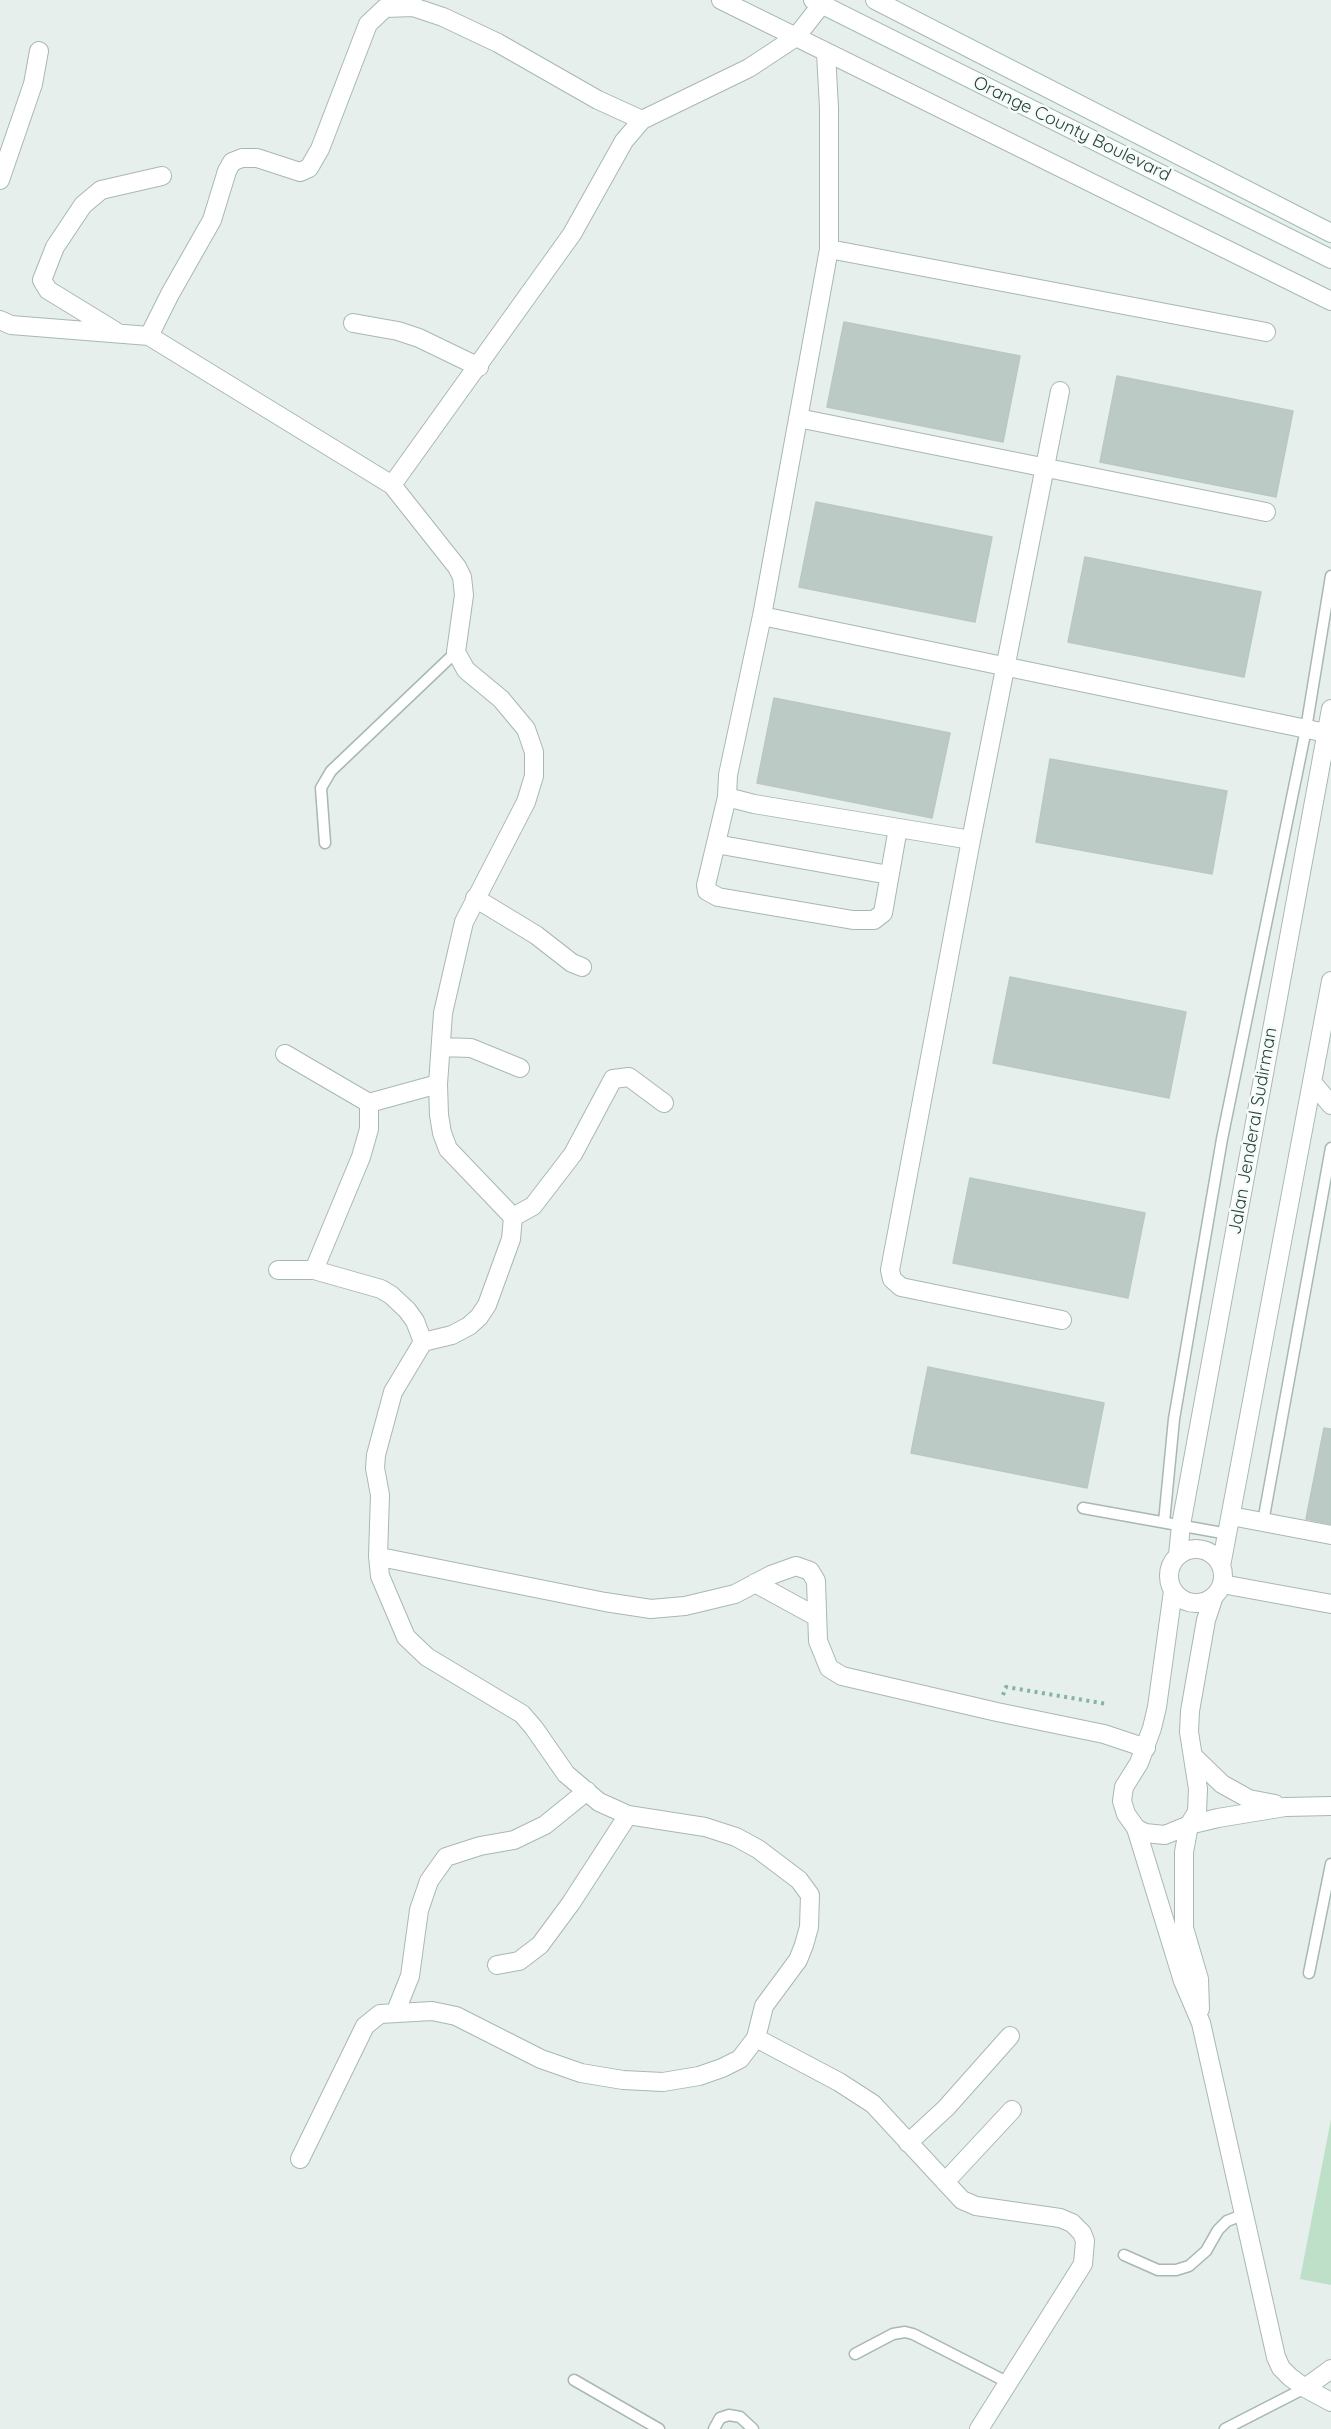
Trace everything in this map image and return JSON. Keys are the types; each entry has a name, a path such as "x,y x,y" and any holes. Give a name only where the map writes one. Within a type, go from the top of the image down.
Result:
{"street":[{"path":"721,0 1331,302"},
{"name":"Orange County Boulevard","path":"875,0 1331,233"},
{"path":"392,485 479,367 572,234 624,141 642,120 749,68 796,37 820,2"},
{"name":"Orange County Boulevard","path":"820,2 1331,259"},
{"path":"149,336 212,220 232,162 242,158 257,158 300,172 309,168 320,149 368,24 386,8 413,7 443,17 498,43 598,100 642,120"},
{"path":"0,180 33,84 39,51"},
{"path":"826,52 829,108 829,249 762,616 728,775 727,797 706,885 707,891 718,897 853,920 874,920 883,913 898,828"},
{"path":"119,333 48,290 42,280 55,247 83,205 101,190 162,176"},
{"path":"829,249 1266,332"},
{"path":"0,320 11,325 149,336 392,485 457,567 462,578 464,595 456,652 466,669 514,713 526,729 534,752 534,777 526,802 464,922 443,1013 438,1084 440,1124 448,1149 513,1217 511,1239 487,1305 479,1317 469,1326 452,1335 423,1342 393,1392 376,1455 375,1468 380,1495 378,1556 380,1576 406,1636 427,1657 522,1714 566,1774 600,1802 628,1815 705,1827 736,1837 758,1849 799,1880 810,1894 809,1927 798,1960 764,2007 756,2038 740,2059 699,2076 663,2082 623,2080 581,2073 541,2059 456,2016 432,2011 380,2014 365,2026 300,2159"},
{"path":"353,323 398,331 419,338 479,367"},
{"path":"1060,392 970,840 890,1270 892,1279 901,1287 1062,1320"},
{"path":"798,418 1266,512"},
{"path":"762,616 1326,733"},
{"name":"Jalan Jenderal Sudirman","path":"1178,1555 1173,1523 1331,709"},
{"path":"727,797 754,804 970,840"},
{"path":"716,844 890,875"},
{"path":"475,898 536,935 572,963 582,967"},
{"path":"1201,2023 1199,1979 1184,1928 1184,1852 1189,1825 1197,1812 1198,1789 1192,1752 1190,1711 1206,1620 1219,1582 1331,981"},
{"path":"441,1047 471,1048 520,1068"},
{"path":"285,1054 369,1103 438,1084"},
{"path":"513,1217 533,1206 573,1154 613,1079 629,1077 664,1103"},
{"path":"1312,1082 1331,1105"},
{"path":"314,1270 360,1157 369,1129 369,1103"},
{"path":"278,1270 314,1270 370,1285 391,1295 415,1321 423,1342"},
{"path":"1229,1525 1263,1522 1331,1535"},
{"path":"1190,1549 1203,1549 1214,1556 1219,1582 1203,1602 1192,1603 1181,1599 1173,1591 1168,1579 1170,1566 1178,1555 1190,1549"},
{"path":"385,1558 651,1609 685,1606 735,1594 796,1566 810,1571 816,1581 818,1641 830,1668 842,1676 1104,1734 1146,1748"},
{"path":"1219,1582 1331,1604"},
{"path":"755,1583 817,1617"},
{"path":"1173,1591 1157,1707 1146,1748 1124,1787 1122,1802 1126,1814 1136,1828 1184,1981 1201,2023 1276,2357 1281,2368 1290,2377 1331,2402"},
{"path":"1192,1752 1222,1784 1249,1799 1286,1806 1331,1806"},
{"path":"396,2012 410,1976 418,1910 429,1881 446,1857 524,1835 545,1825 587,1791"},
{"path":"1136,1828 1155,1836 1175,1833 1189,1825 1286,1806"},
{"path":"497,1965 519,1961 540,1945 628,1815"},
{"path":"908,2143 946,2108 1010,2036"},
{"path":"756,2038 839,2082 873,2104 962,2200 976,2206 1060,2218 1072,2223 1082,2233 1085,2241 1083,2264 979,2429"},
{"path":"945,2182 1012,2110"},
{"path":"1305,2388 1331,2369"}],"lane":[{"path":"1173,1523 1174,1419 1222,1139 1306,729 1331,576"},
{"path":"325,843 321,788 331,771 456,652"},
{"path":"1263,1522 1331,1148"},
{"path":"1083,1508 1173,1523 1229,1525"},
{"path":"1309,1973 1331,1864"},
{"path":"1124,2255 1158,2270 1176,2270 1189,2266 1206,2251 1218,2230 1227,2221 1245,2214"},
{"path":"855,2354 893,2334 905,2332 1007,2382"},
{"path":"574,2380 659,2429"},
{"path":"1226,2429 1305,2388"},
{"path":"714,2429 720,2418 729,2415 740,2417 753,2429"}],"path":[{"path":"997,1712 1006,1687 1107,1704"}],"green space":[{"path":"1331,2119 1331,2285 1300,2279"}],"building":[{"path":"844,322 1020,356 1003,442 827,407"},
{"path":"1117,376 1293,411 1276,497 1100,462"},
{"path":"816,502 992,537 975,622 799,587"},
{"path":"1085,557 1261,592 1244,677 1068,642"},
{"path":"774,698 950,733 932,818 757,783"},
{"path":"1050,759 1227,791 1212,874 1036,842"},
{"path":"1010,977 1186,1012 1169,1098 993,1063"},
{"path":"970,1178 1145,1213 1128,1298 953,1263"},
{"path":"928,1367 1104,1403 1087,1488 911,1453"},
{"path":"1324,1428 1331,1429 1331,1524 1306,1519"}]}
